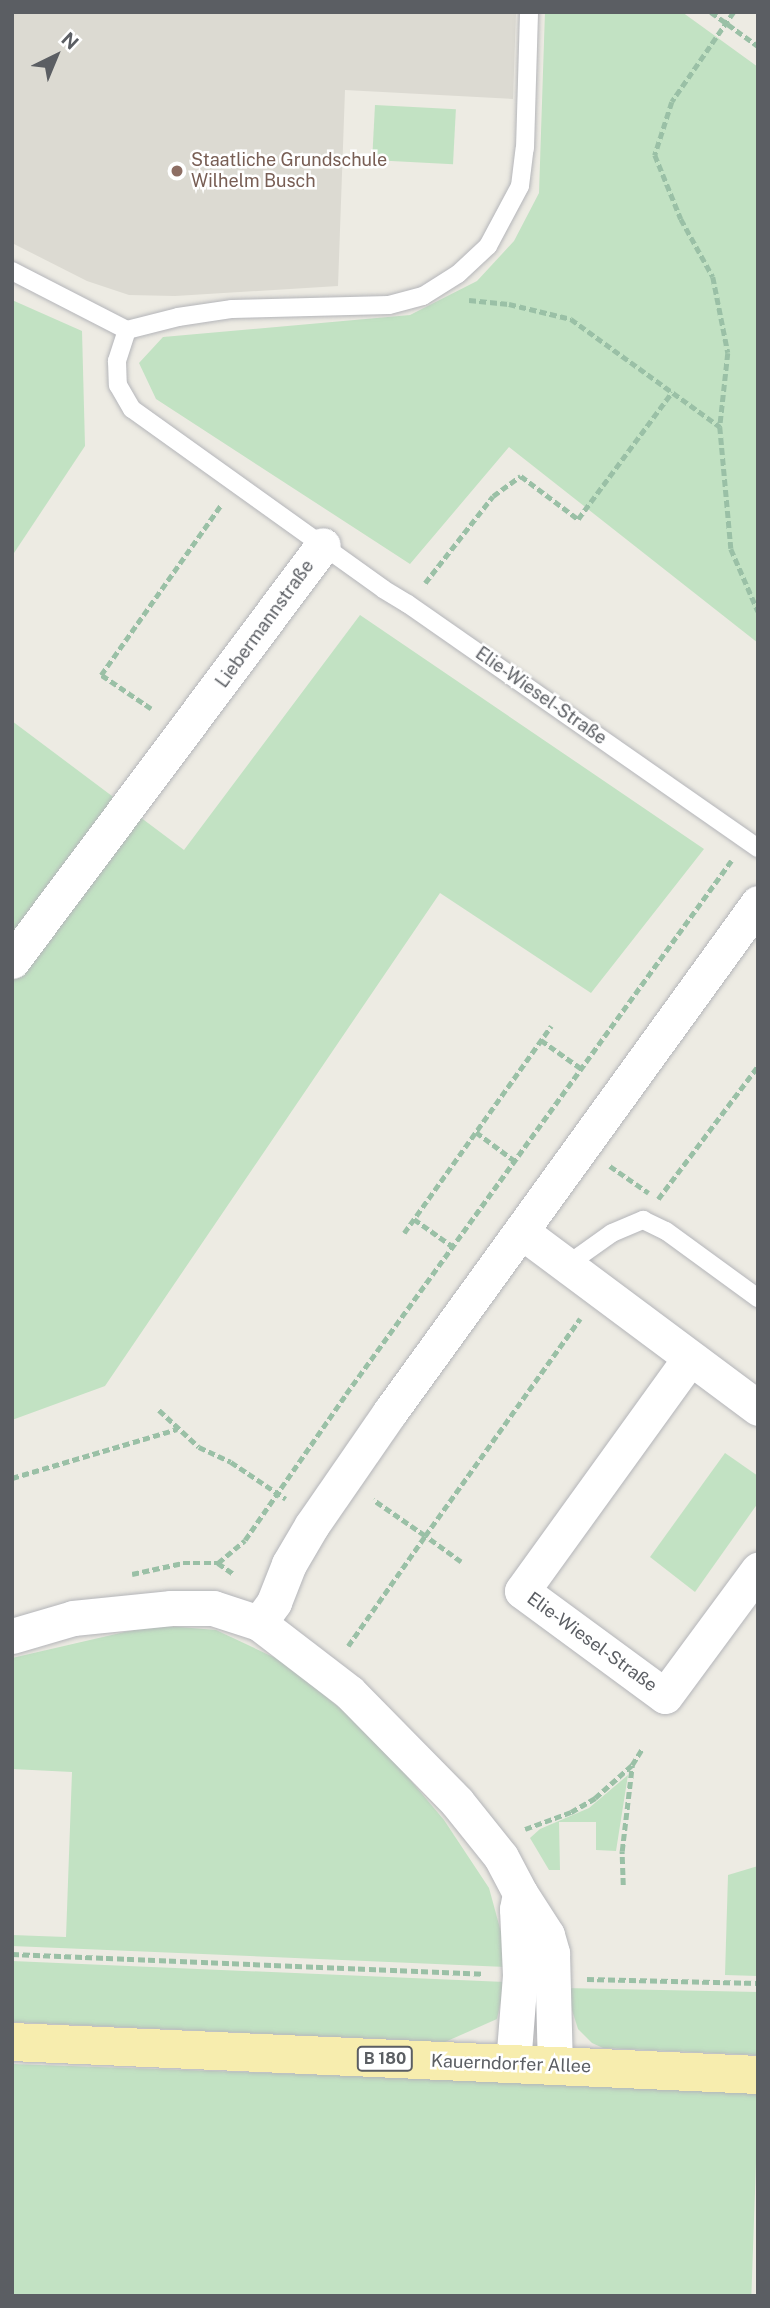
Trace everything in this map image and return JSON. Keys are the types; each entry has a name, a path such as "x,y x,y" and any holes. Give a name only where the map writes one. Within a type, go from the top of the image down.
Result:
{"main road":[{"name":"Kauerndorfer Allee","path":"12,2042 758,2075"}],"street":[{"name":"Liebermannstraße","path":"12,961 323,545"},
{"path":"259,1623 274,1602 300,1545 344,1479 758,903"},
{"path":"522,1232 758,1408"},
{"name":"Elie-Wiesel-Straße","path":"690,1358 522,1591 665,1696 758,1570"},
{"path":"12,1636 73,1618 171,1608 213,1608 259,1623 349,1692 428,1770 501,1857 547,1935 552,1953 536,1976 513,2064"},
{"path":"536,1976 555,2066"}],"lane":[{"path":"12,271 127,330 178,317 232,309 389,305 423,296 458,274 488,246 520,186 525,148 529,12"},
{"name":"Liebermannstraße","path":"127,330 117,361 118,385 132,409 323,545"},
{"name":"Elie-Wiesel-Straße","path":"323,545 752,844"},
{"path":"566,1265 612,1233 643,1220 666,1231 758,1298"}],"path":[{"path":"711,12 758,46"},
{"path":"734,12 672,102 654,155 681,219 713,277 728,354 720,427 731,549 758,611"},
{"path":"423,296 509,304 571,319 720,427"},
{"path":"408,604 493,496 521,476 578,519 672,392"},
{"path":"151,709 101,675 237,482"},
{"path":"218,1563 245,1540 582,1069 752,844"},
{"path":"404,1234 551,1026"},
{"path":"541,1040 582,1069"},
{"path":"643,1220 758,1066"},
{"path":"476,1132 515,1161"},
{"path":"583,1148 658,1199"},
{"path":"414,1219 454,1248"},
{"path":"342,1654 599,1292"},
{"path":"159,1410 199,1447 231,1462 278,1493"},
{"path":"12,1478 177,1429"},
{"path":"344,1479 461,1562"},
{"path":"518,1832 579,1808 611,1785 632,1765 642,1749"},
{"path":"623,1885 622,1851 632,1765"},
{"path":"12,1954 758,1983"}],"shaded area":[{"name":"Staatliche Grundschule Wilhelm Busch","path":"12,12 516,12 513,99 345,90 338,286 175,296 129,295 87,281 12,243"}],"green space":[{"path":"545,12 682,12 758,67 758,643 509,447 410,564 156,399 139,363 163,337 410,315 477,281 514,241 539,193"},
{"path":"375,105 456,109 453,164 372,160"},
{"path":"12,300 82,331 85,446 12,556"},
{"path":"360,615 704,849 591,993 440,893 105,1386 12,1420 12,721 184,850"},
{"path":"725,1453 758,1476 758,1503 695,1592 650,1557"},
{"path":"155,1625 216,1630 286,1663 374,1737 444,1820 489,1888 504,1943 506,1967 12,1946 12,1935 66,1937 72,1772 12,1769 12,1658"},
{"path":"628,1775 616,1851 596,1850 596,1822 559,1822 560,1870 549,1870 530,1838 540,1829 589,1808"},
{"path":"758,1866 758,1976 725,1975 728,1875"},
{"path":"12,1961 505,1982 497,2019 445,2042 12,2022"},
{"path":"565,1988 758,1992 758,2055 603,2048 592,2043 578,2029"},
{"path":"12,2064 758,2090 751,2296 12,2296"}],"place":[{"name":"Staatliche Grundschule Wilhelm Busch","path":"177,171"}]}
